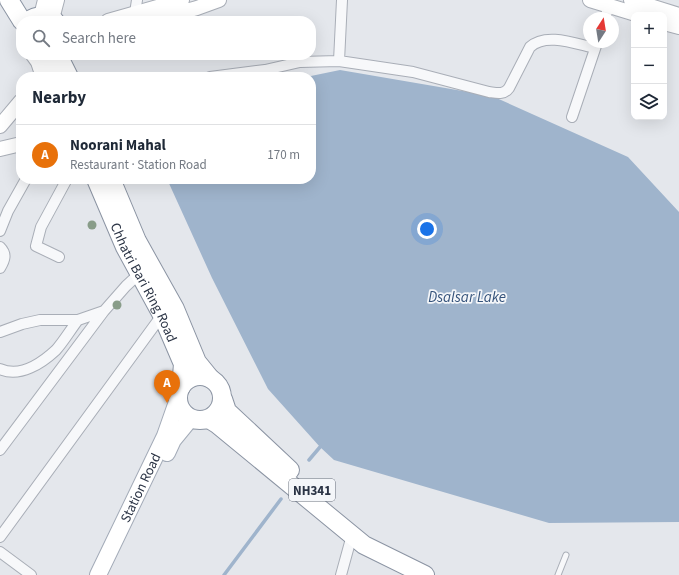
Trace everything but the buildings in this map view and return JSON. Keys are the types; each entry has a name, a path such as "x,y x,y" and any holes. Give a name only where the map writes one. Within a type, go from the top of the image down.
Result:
{"highway":[{"path":"9,0 40,16"},
{"path":"23,0 32,14 40,16"},
{"path":"46,60 52,72"},
{"path":"49,60 63,72"},
{"name":"Chhatri Bari Ring Road","path":"98,184 124,247 162,314 183,364 179,393"},
{"name":"Chhatri Bari Ring Road","path":"113,184 137,241 175,309 197,362 210,378"},
{"path":"210,378 197,376 185,382 179,393 182,410 191,418 196,420 209,419 219,411 223,399"},
{"name":"NH341","path":"210,378 220,386 227,410 362,537 419,572"},
{"name":"NH341","path":"209,419 364,545 419,572"}],"main road":[{"name":"Station Road","path":"98,575 165,436 179,393"},
{"name":"Station Road","path":"108,575 174,440 191,418"}],"street":[{"path":"40,16 57,0"},
{"path":"118,16 136,7 182,0"},
{"path":"168,16 219,0"},
{"path":"339,61 342,0"},
{"path":"590,0 607,12"},
{"path":"631,0 659,4 679,15"},
{"path":"619,13 631,14"},
{"path":"667,24 679,27"},
{"path":"249,72 300,62 339,61 412,72 489,92 504,93 509,88 530,47 534,43 545,39 583,43"},
{"path":"572,117 595,48"},
{"path":"39,60 38,62 41,72"},
{"path":"0,126 16,107"},
{"path":"0,149 16,145"},
{"path":"0,231 8,211 23,184"},
{"path":"60,256 36,246 41,227 64,184"},
{"path":"0,247 4,250 5,255 4,262 0,268"},
{"path":"0,450 104,310 139,274"},
{"path":"0,332 22,324 40,320 78,320 104,310"},
{"path":"0,537 162,314"},
{"path":"0,369 6,371 24,370 42,361 56,349 78,320"},
{"path":"341,575 352,535"},
{"path":"0,552 31,575"}],"lane":[{"path":"558,575 566,555"}],"water":[{"name":"Dsalsar Lake","path":"340,70 492,96 628,157 679,212 679,522 549,523 334,460 320,447 268,389 212,278 169,184 316,184 316,75"}],"waterway":[{"path":"309,460 320,447"},
{"path":"224,575 281,499"}],"place":[{"name":"Noorani Mahal","path":"167,403"}]}
